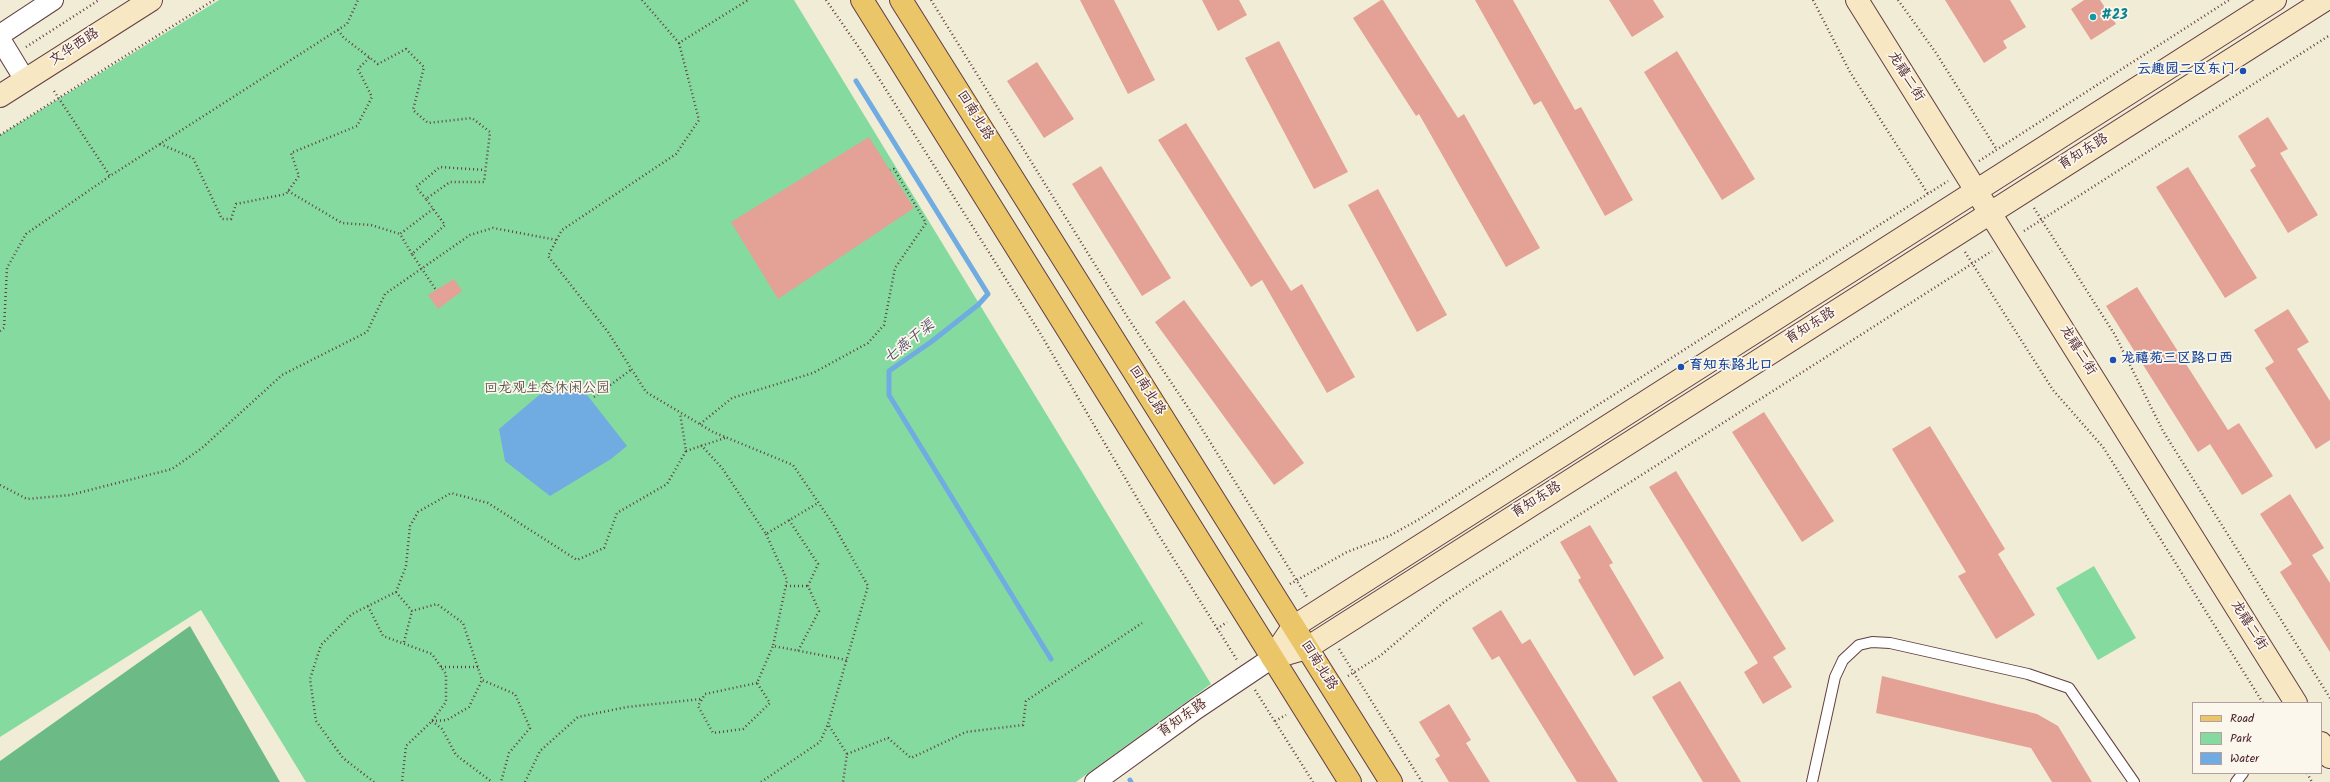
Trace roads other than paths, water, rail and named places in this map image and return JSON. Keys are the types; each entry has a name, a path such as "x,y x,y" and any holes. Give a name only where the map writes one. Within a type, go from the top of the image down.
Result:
{"main road":[{"name":"文华西路","path":"0,96 151,0"},
{"path":"862,0 1350,782"},
{"name":"回南北路","path":"901,0 1391,782"},
{"name":"龙禧二街","path":"1857,0 2295,702"},
{"name":"育知东路","path":"1272,658 1307,648 2325,0"},
{"name":"育知东路","path":"1272,658 1294,627 2271,1"},
{"path":"2322,745 2330,757"}],"street":[{"path":"0,35 53,0"},
{"path":"0,39 25,80"},
{"name":"育知东路","path":"1095,782 1196,709 1272,658"}],"lane":[{"path":"1812,782 1835,677 1843,660 1859,645 1872,642 1890,643 2028,674 2069,688 2134,782"},
{"path":"2236,782 2242,774"}],"water":[{"path":"577,382 627,446 611,459 550,496 505,461 499,429 544,391"}],"waterway":[{"name":"七燕干渠","path":"856,81 988,294 978,305 931,342 889,371 889,395 1051,659"}],"place":[{"name":"#23","path":"2093,17"},
{"name":"云趣园二区东门","path":"2243,71"},
{"name":"龙禧苑三区路口西","path":"2113,360"},
{"name":"育知东路北口","path":"1681,367"}],"park label":[{"name":"回龙观生态休闲公园","path":"547,390"}]}
